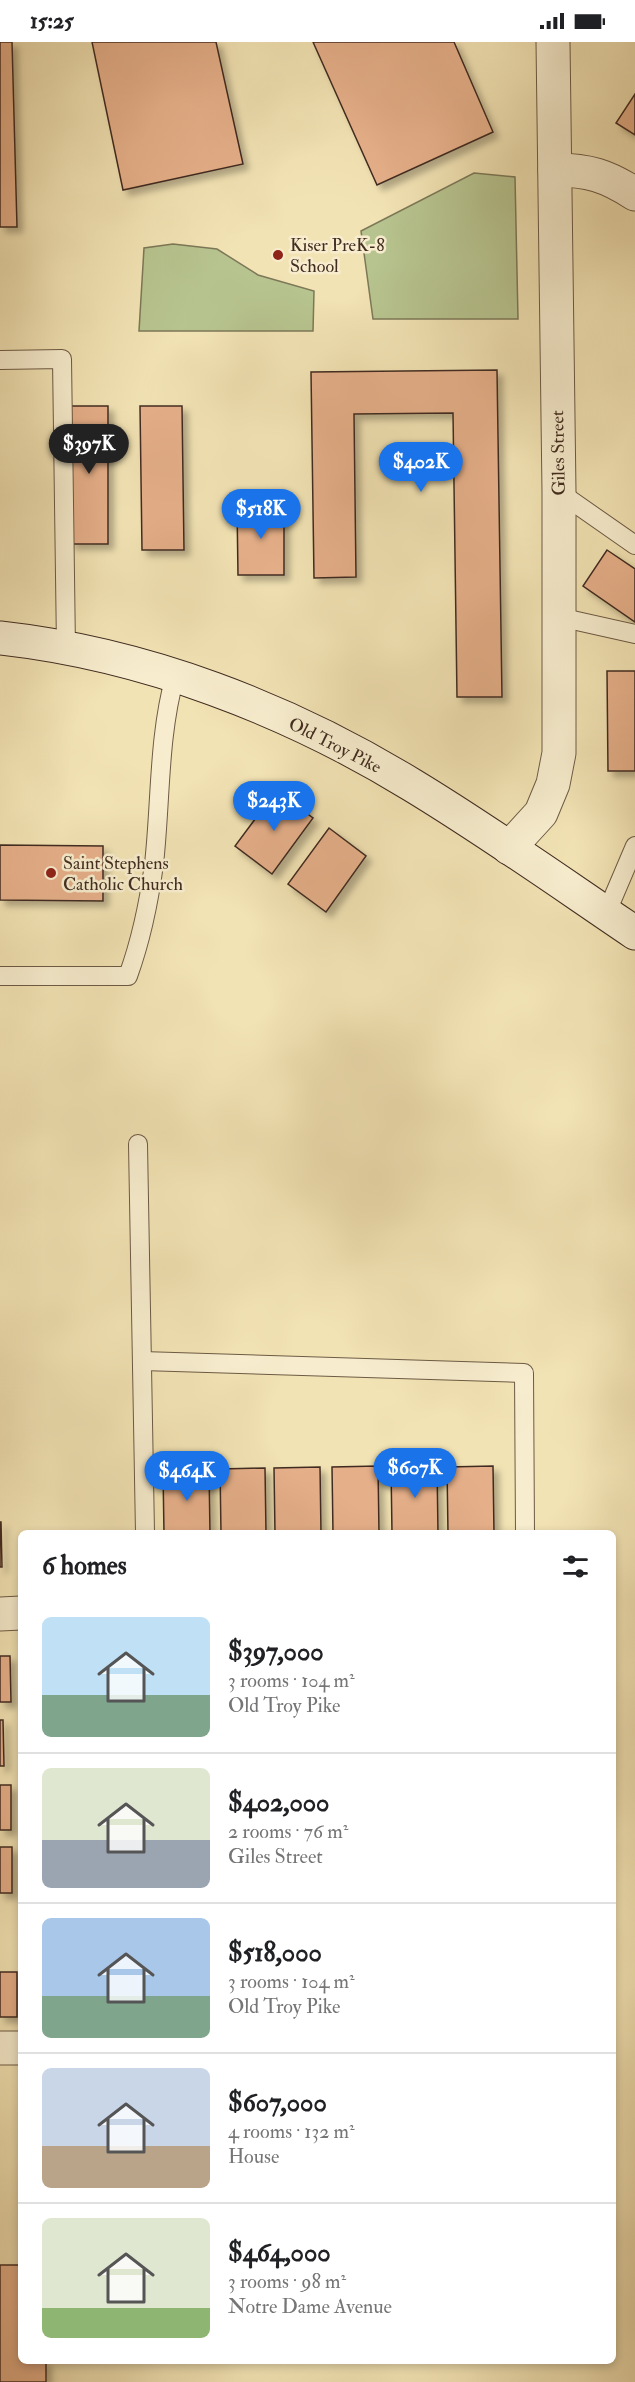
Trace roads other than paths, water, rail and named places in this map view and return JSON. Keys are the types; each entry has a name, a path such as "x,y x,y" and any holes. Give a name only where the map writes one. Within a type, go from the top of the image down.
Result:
{"street":[{"name":"Giles Street","path":"509,848 541,813 553,784 559,753 559,492 554,42"},
{"path":"555,170 578,170 600,174 635,194"},
{"name":"Old Troy Pike","path":"0,638 37,642 131,662 224,693 320,734 411,784 635,933"},
{"path":"0,1614 18,1613"},
{"path":"0,2048 18,2048"}],"lane":[{"path":"0,360 62,359 66,648"},
{"path":"559,492 635,545"},
{"path":"559,617 635,634"},
{"path":"0,976 128,976 140,943 153,864 166,709 175,676"},
{"path":"606,914 635,846"},
{"path":"138,1144 145,1530"},
{"path":"142,1361 524,1373 525,1530"}],"place":[{"name":"Kiser PreK-8 School","path":"278,255"},
{"name":"Saint Stephens Catholic Church","path":"51,873"}]}
